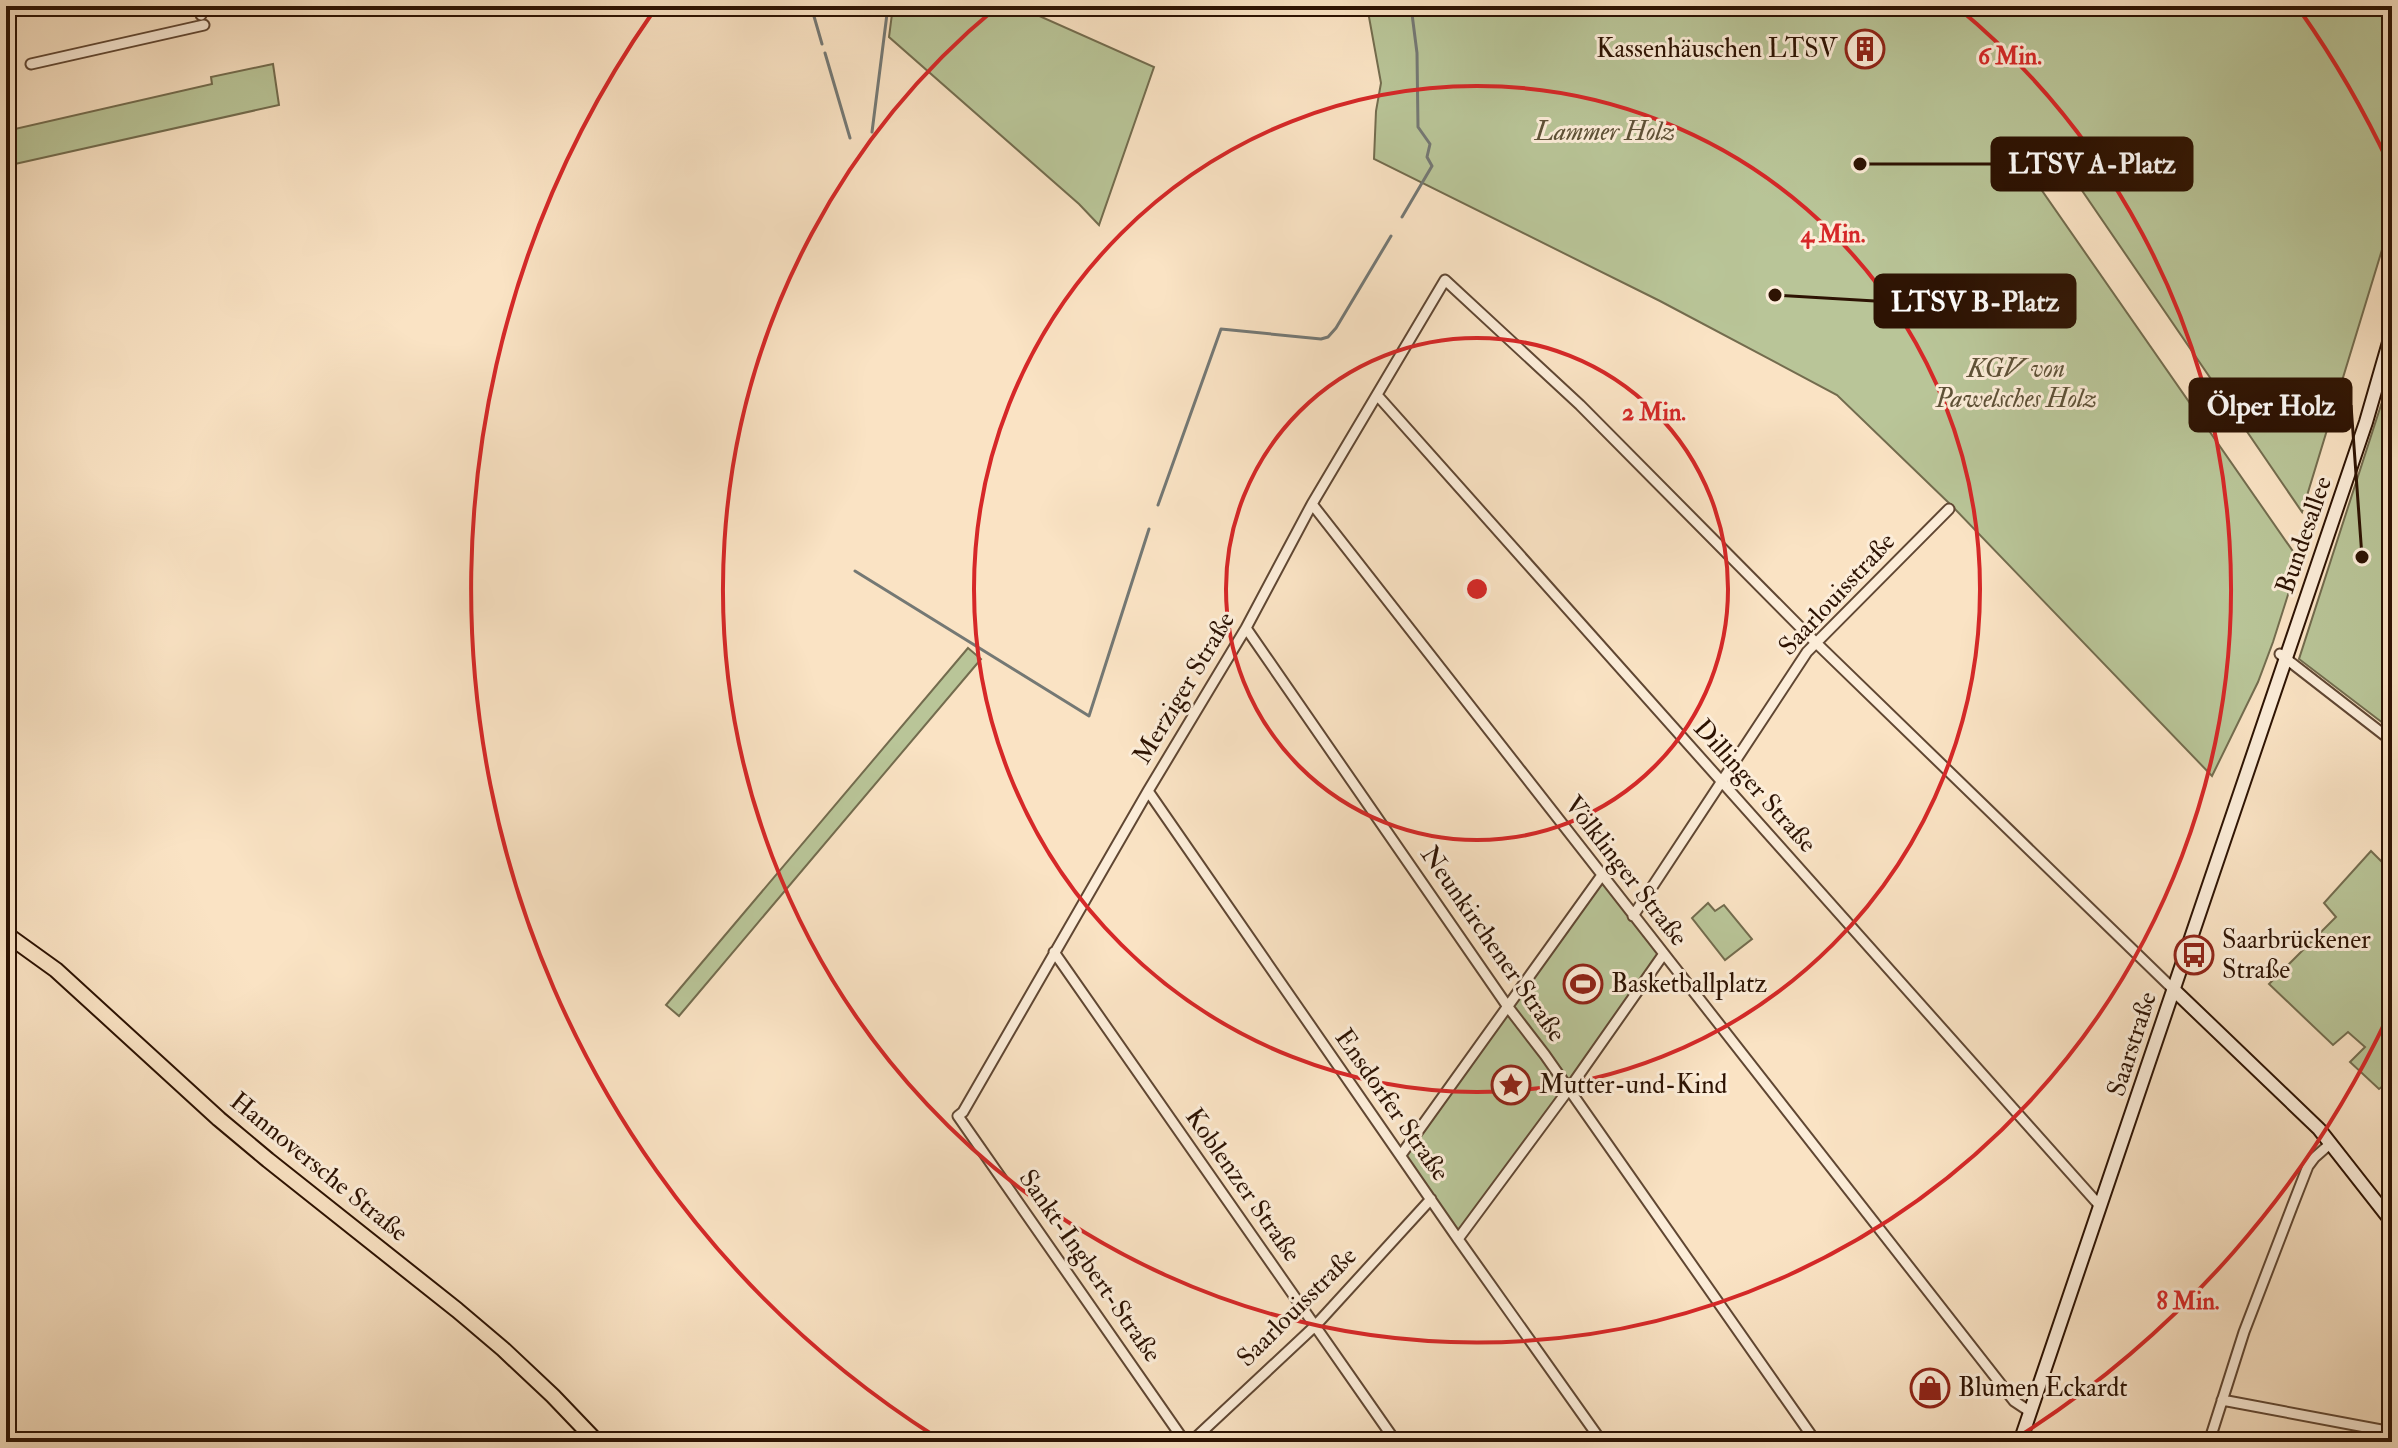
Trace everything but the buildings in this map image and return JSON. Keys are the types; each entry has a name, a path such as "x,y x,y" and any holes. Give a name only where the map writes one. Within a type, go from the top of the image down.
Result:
{"main road":[{"name":"Hannoversche Straße","path":"6,934 56,970 268,1160 457,1310 542,1385 597,1442"}],"street":[{"path":"31,64 202,15"},
{"name":"Merziger Straße","path":"958,1116 1246,628 1312,504 1445,280 1580,405 1816,643"},
{"name":"Bundesallee","path":"2283,656 2366,422 2392,332"},
{"name":"Dillinger Straße","path":"1377,395 2100,1206"},
{"name":"Völklinger Straße","path":"1312,504 2014,1401 2029,1411"},
{"name":"Saarlouisstraße","path":"1633,916 1807,652 1949,509"},
{"name":"Neunkirchener Straße","path":"1246,628 1508,1007 1816,1442"},
{"path":"1816,643 2331,1143 2392,1222"},
{"path":"2283,656 2392,741"},
{"name":"Saarstraße","path":"2020,1442 2283,656"},
{"name":"Ensdorfer Straße","path":"1148,791 1602,1442"},
{"path":"1401,1155 1602,875"},
{"name":"Koblenzer Straße","path":"1054,952 1396,1442"},
{"path":"1458,1239 1663,955"},
{"name":"Sankt-Ingbert-Straße","path":"958,1116 1188,1442"},
{"path":"2209,1442 2270,1264 2308,1166 2331,1143"},
{"name":"Saarlouisstraße","path":"1188,1442 1315,1326 1431,1199"},
{"path":"2222,1400 2392,1432"}],"green space":[{"path":"893,6 1017,6 1154,67 1099,225 889,37"},
{"path":"1367,6 2392,6 2392,217 2302,512 2057,154 2033,141 2020,159 2299,560 2258,682 2212,776 1952,506 1837,395 1660,301 1374,159 1376,111 1381,83"},
{"path":"273,64 279,105 6,166 6,131 212,84 211,77"},
{"path":"2392,371 2392,730 2299,659"},
{"path":"968,648 981,659 679,1016 666,1005"},
{"path":"2371,851 2392,872 2392,1079 2379,1089 2350,1062 2365,1047 2348,1032 2333,1045 2269,984 2336,917 2324,903"},
{"path":"1602,875 1663,955 1458,1239 1401,1155"},
{"path":"1708,903 1715,911 1724,905 1752,939 1725,960 1692,918"}],"waterway":[{"path":"811,6 822,44"},
{"path":"872,132 888,6"},
{"path":"1402,217 1432,166 1427,157 1430,144 1418,127 1417,53 1411,6"},
{"path":"825,53 850,138"},
{"path":"1158,505 1221,329 1321,339 1328,337 1391,236"},
{"path":"855,571 1089,716 1149,529"},
{"path":"6,1434 12,1442"}],"place":[{"name":"Kassenhäuschen LTSV","path":"1865,49"},
{"name":"LTSV A-Platz","path":"1860,164"},
{"name":"LTSV B-Platz","path":"1775,295"},
{"name":"Ölper Holz","path":"2362,557"},
{"name":"Saarbrückener Straße","path":"2194,955"},
{"name":"Basketballplatz","path":"1583,984"},
{"name":"Mutter-und-Kind","path":"1511,1085"},
{"name":"Blumen Eckardt","path":"1930,1388"}],"park label":[{"name":"Lammer Holz","path":"1605,132"},
{"name":"KGV von Pawelsches Holz","path":"2016,384"}]}
